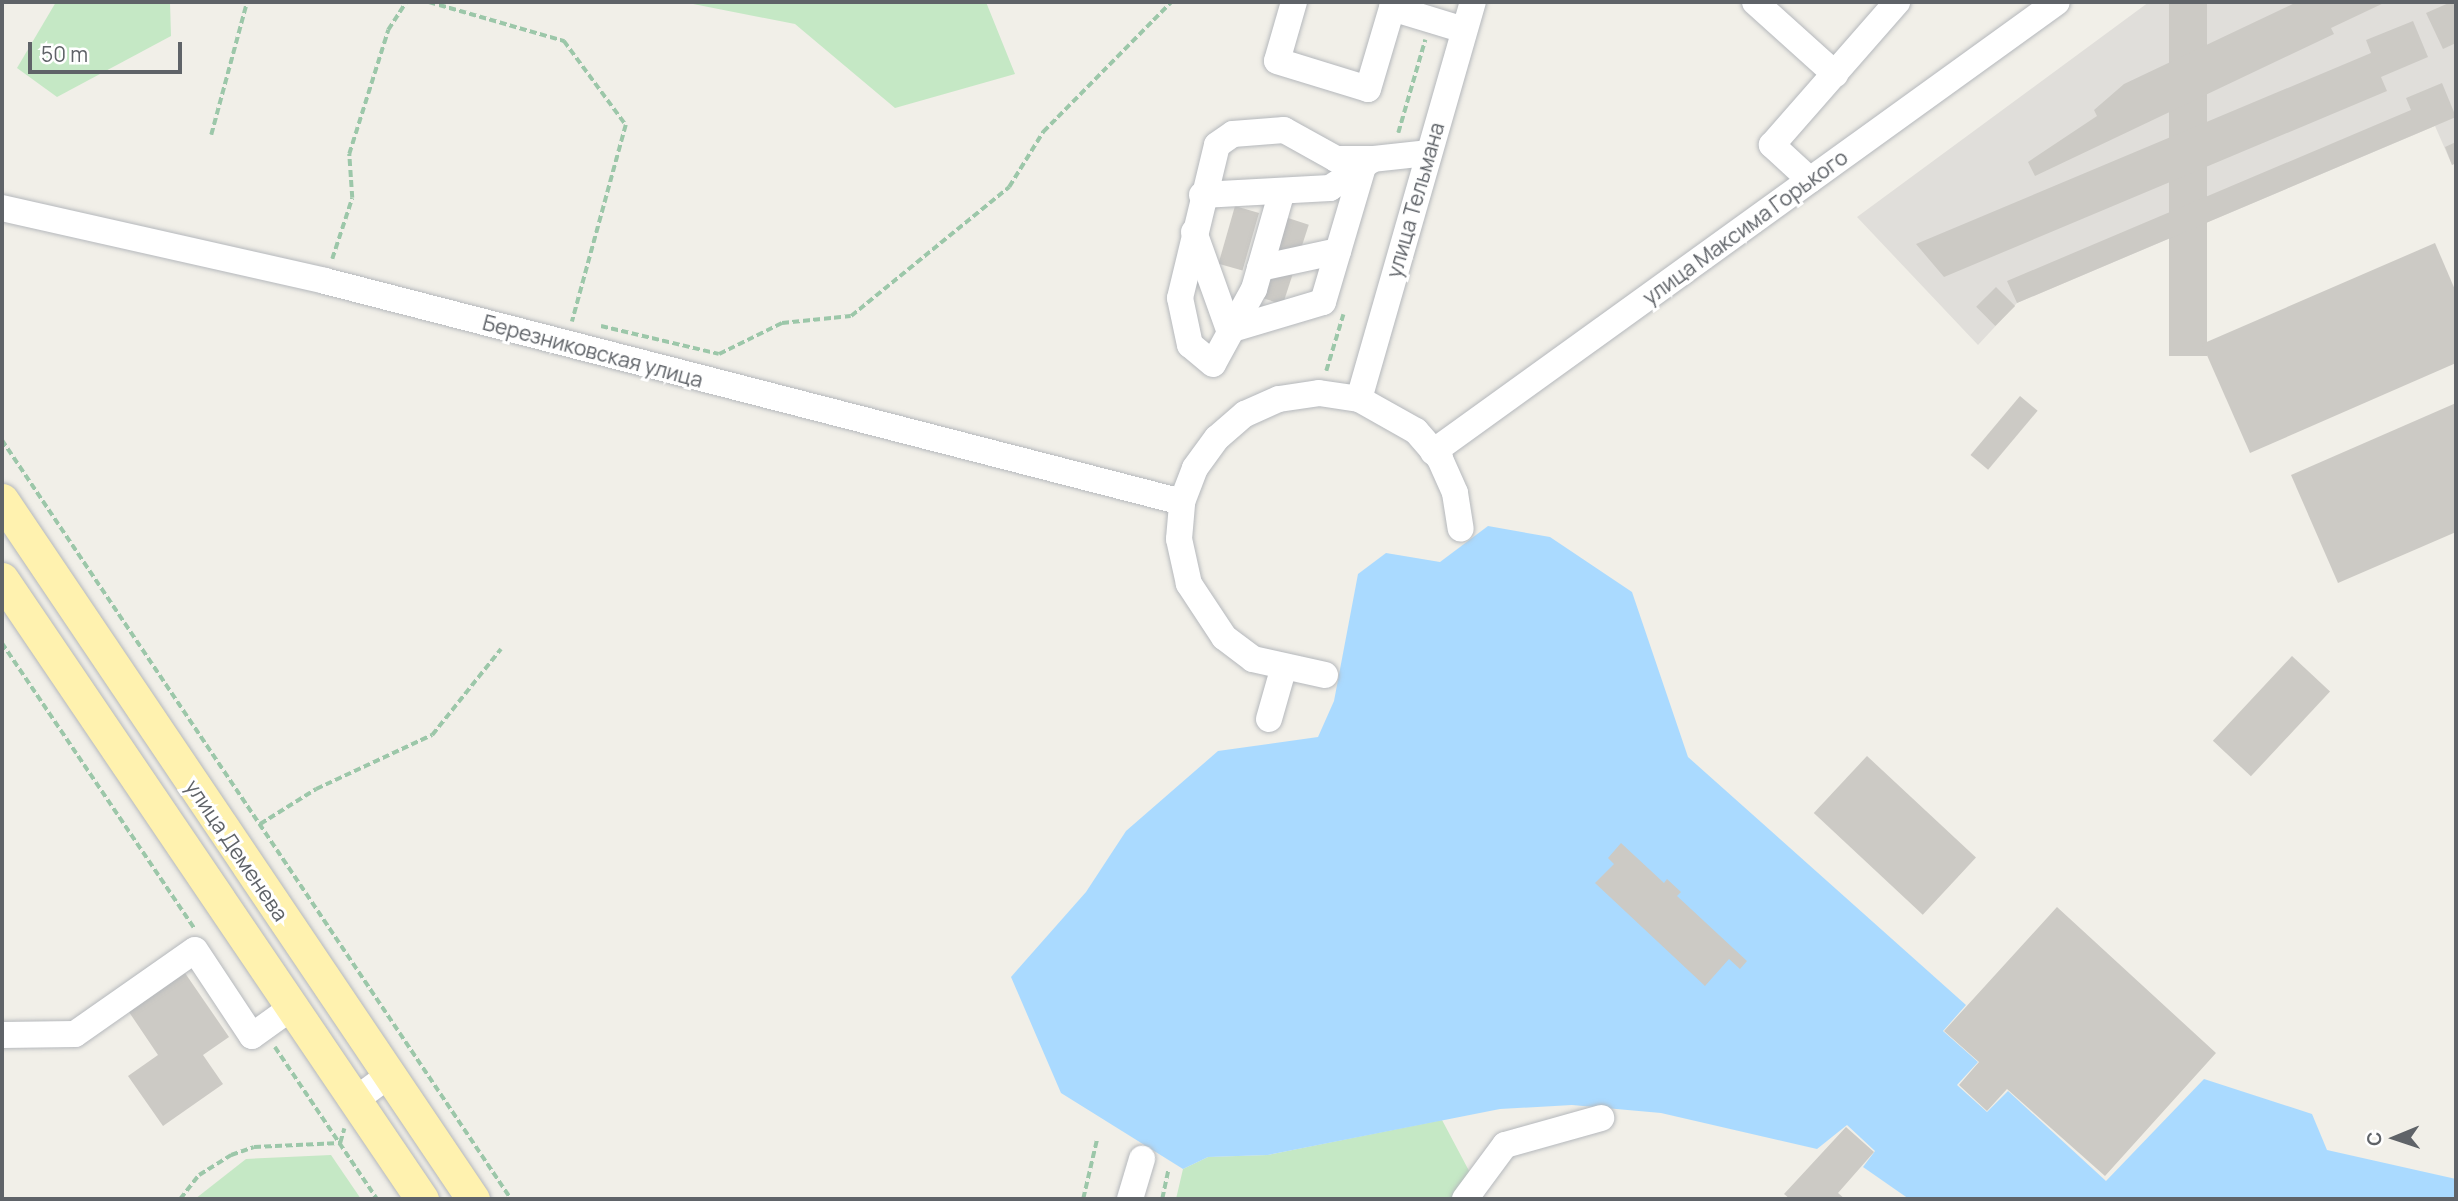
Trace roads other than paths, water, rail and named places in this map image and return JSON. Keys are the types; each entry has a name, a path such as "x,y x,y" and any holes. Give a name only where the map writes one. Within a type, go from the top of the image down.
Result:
{"main road":[{"name":"улица Деменева","path":"2,500 473,1199"},
{"name":"улица Деменева","path":"2,579 422,1199"}],"street":[{"path":"1294,2 1277,61 1368,89 1392,8 1464,30"},
{"name":"улица Тельмана","path":"1359,399 1473,2"},
{"path":"1755,2 1835,74"},
{"path":"1810,180 1772,145 1897,2"},
{"name":"улица Максима Горького","path":"1433,452 2057,2"},
{"path":"1282,191 1260,268 1213,364 1191,345 1180,298 1193,231 1217,145 1233,134 1296,132 1336,159 1369,162 1428,153"},
{"path":"1202,195 1330,188 1369,162"},
{"path":"1229,330 1323,302 1369,162"},
{"name":"Березниковская улица","path":"2,208 325,281 1182,502"},
{"path":"1193,231 1229,330"},
{"path":"1260,268 1338,251"},
{"path":"1325,676 1283,670 1254,659 1224,638 1200,609 1181,551 1182,502 1195,468 1217,438 1245,414 1279,399 1319,393 1359,399 1406,423 1433,452 1455,493 1461,529"},
{"path":"1269,719 1283,670"},
{"path":"2,1035 75,1034 195,950 252,1035 291,1007"},
{"path":"354,1101 389,1075"},
{"path":"1465,1199 1505,1145 1601,1118"},
{"path":"1130,1199 1142,1160"}],"water":[{"path":"1488,526 1550,537 1632,592 1688,757 1966,1005 1943,1031 1978,1062 1957,1085 1987,1112 2008,1091 2106,1181 2204,1079 2312,1114 2327,1150 2456,1179 2456,1199 1909,1199 1863,1167 1875,1151 1847,1125 1817,1149 1661,1113 1572,1105 1500,1109 1268,1155 1208,1157 1183,1169 1061,1093 1011,977 1086,892 1126,831 1218,751 1318,737 1334,701 1358,574 1386,553 1440,562"}]}
